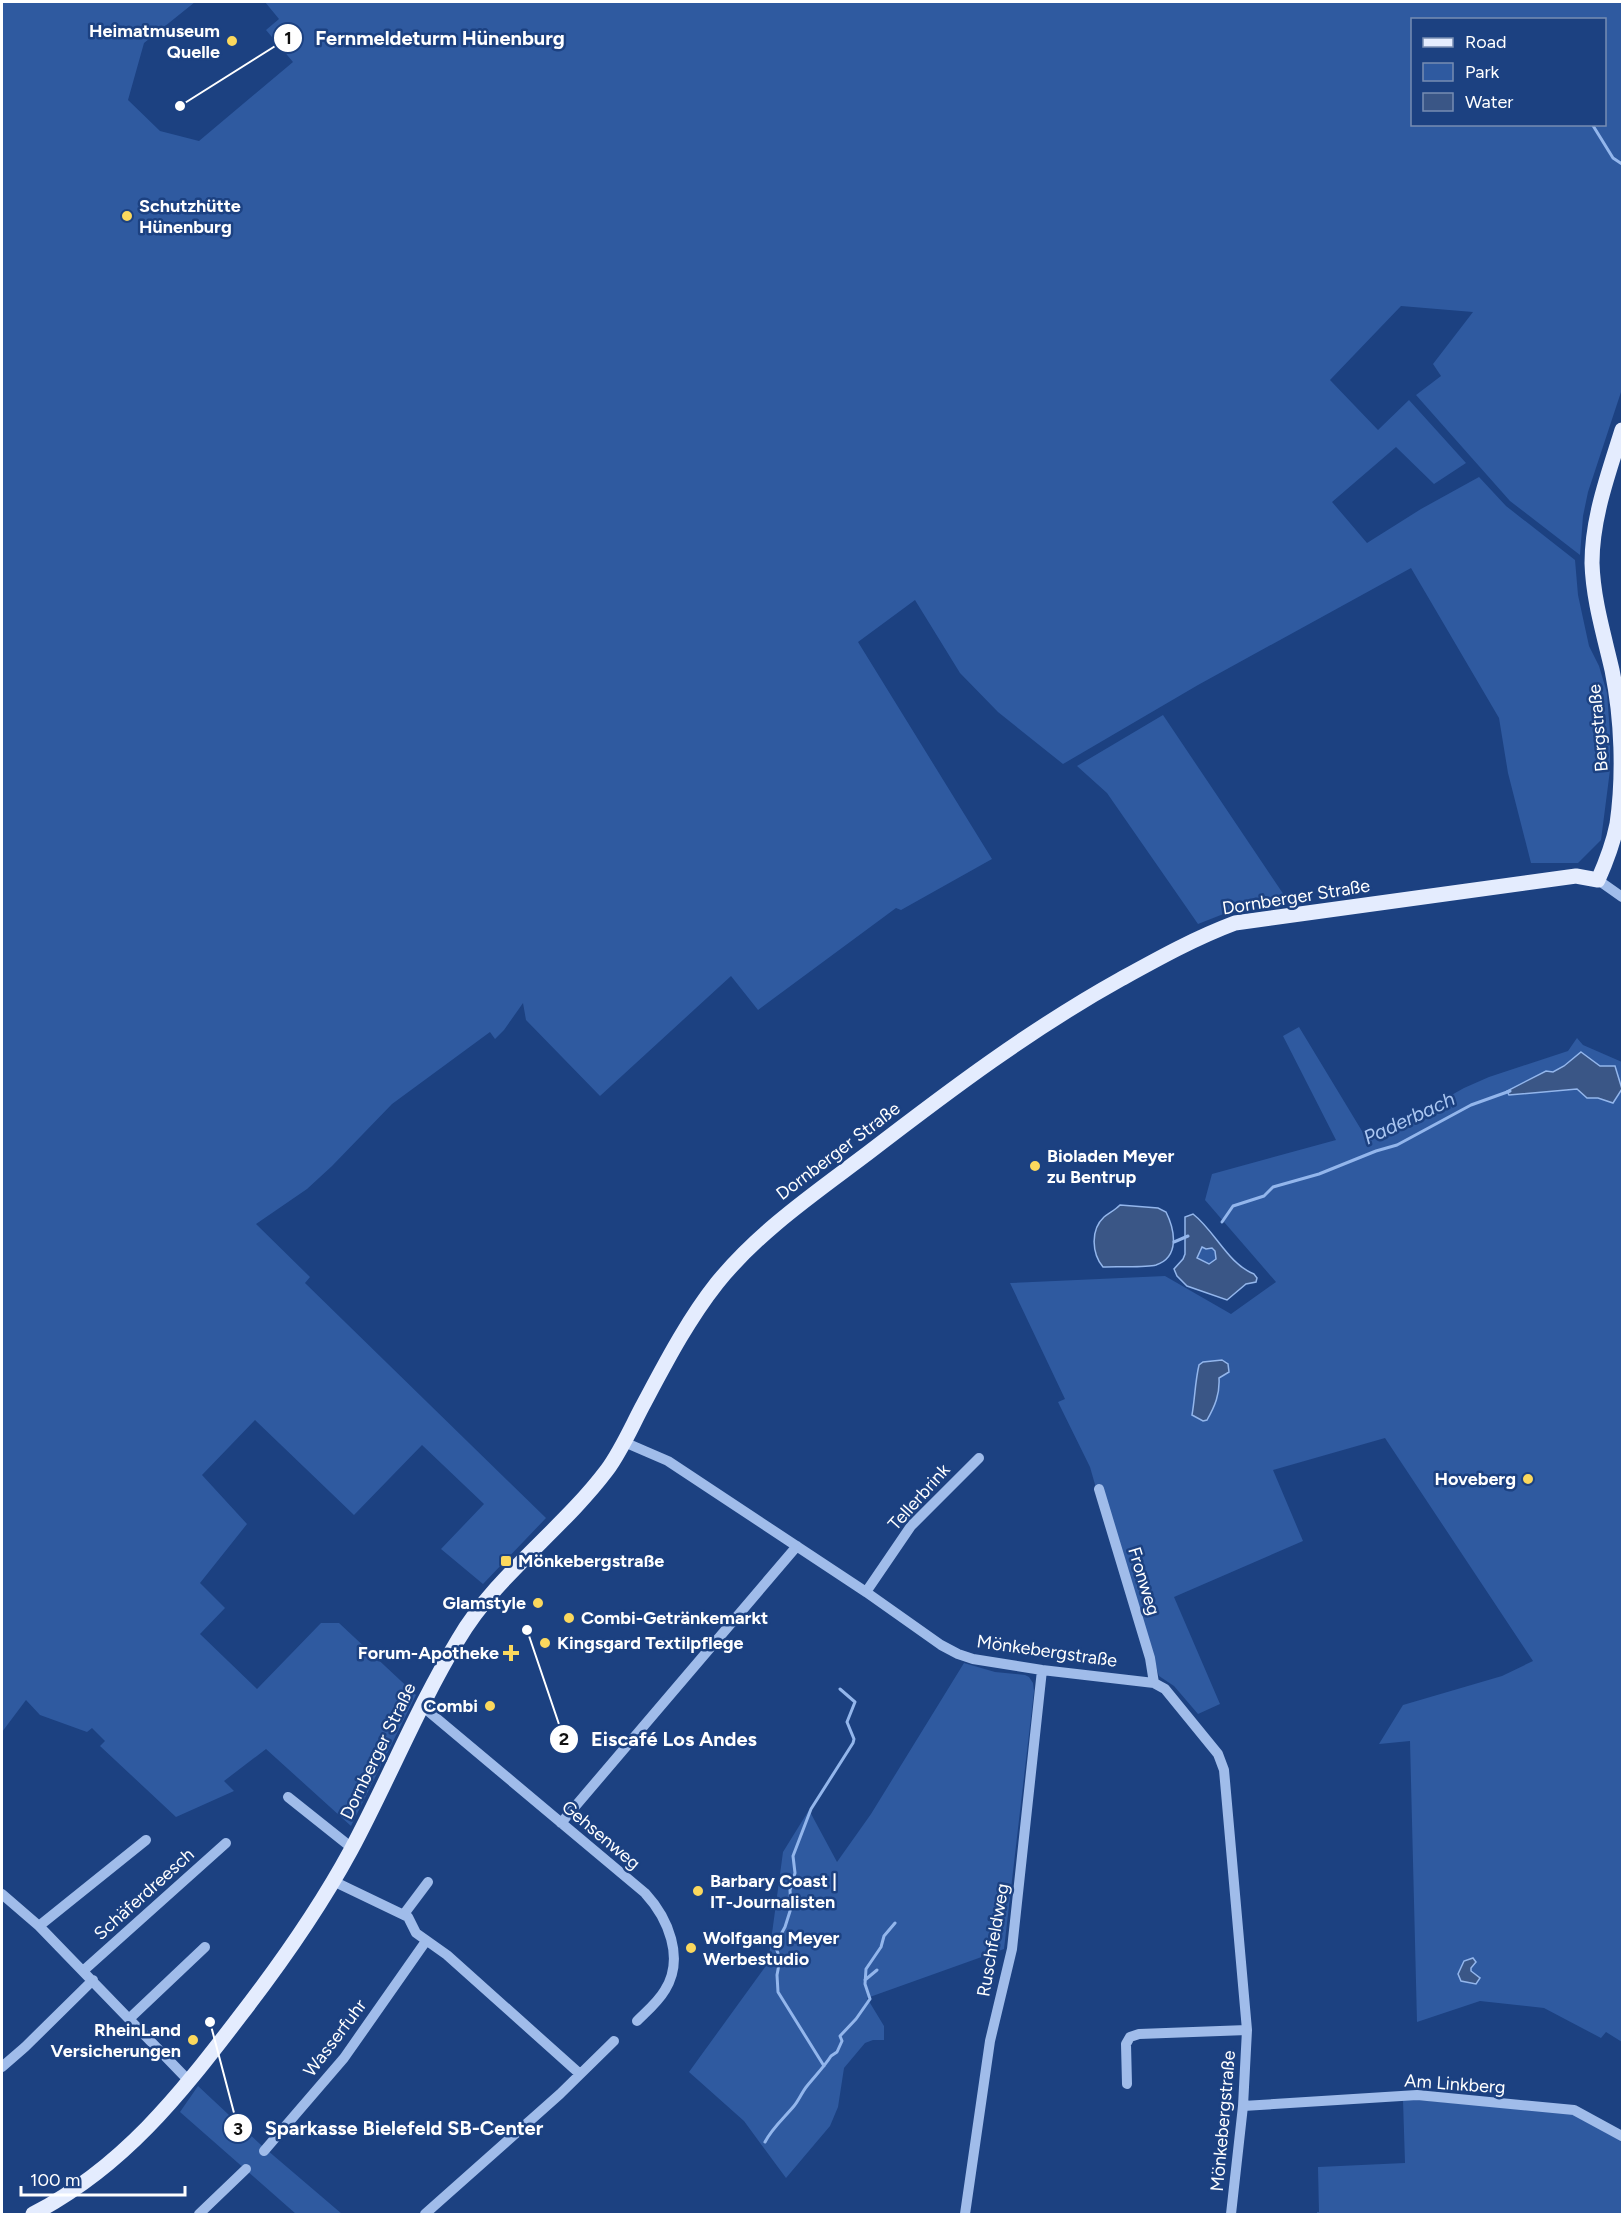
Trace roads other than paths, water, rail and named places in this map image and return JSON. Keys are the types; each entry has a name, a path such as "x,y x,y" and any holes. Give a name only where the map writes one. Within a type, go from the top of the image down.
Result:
{"main road":[{"name":"Bergstraße","path":"1598,880 1617,825 1621,804 1622,759 1613,678 1594,588 1592,561 1604,487 1623,430"},
{"name":"Dornberger Straße","path":"33,2214 65,2196 119,2156 153,2124 190,2082 267,1982 315,1912 352,1848 422,1706 479,1607 582,1501 609,1467 676,1344 700,1306 721,1278 774,1225 1008,1048 1083,1000 1201,936 1235,924 1576,876 1598,880"}],"street":[{"name":"Dornberger Straße","path":"1598,880 1623,897"},
{"name":"Mönkebergstraße","path":"624,1442 668,1461 866,1592 941,1645 958,1654 973,1659 1042,1670 1154,1683 1165,1689 1218,1754 1224,1770 1247,2030 1243,2106 1231,2214"},
{"name":"Tellerbrink","path":"866,1592 910,1526 979,1458"},
{"name":"Fronweg","path":"1100,1489 1150,1658 1154,1683"},
{"path":"561,1823 797,1546"},
{"name":"Ruschfeldweg","path":"965,2214 990,2041 1012,1949 1042,1670"},
{"name":"Gehsenweg","path":"422,1706 645,1893 657,1906 670,1932 673,1946 672,1974 665,1990 637,2021"},
{"name":"Dornberger Straße","path":"288,1797 352,1848"},
{"path":"39,1926 146,1840"},
{"name":"Schäferdreesch","path":"83,1971 226,1843"},
{"path":"333,1881 408,1917 416,1933 447,1955 580,2074"},
{"path":"404,1914 428,1882"},
{"path":"2,1894 39,1926 190,2082"},
{"name":"Wasserfuhr","path":"264,2151 344,2058 426,1941"},
{"path":"130,2018 205,1947"},
{"path":"2,2067 93,1980"},
{"name":"Mönkebergstraße","path":"1127,2084 1126,2044 1130,2037 1139,2034 1247,2030"},
{"path":"425,2214 560,2094 614,2041"},
{"name":"Am Linkberg","path":"1243,2106 1417,2095 1574,2110 1623,2136"},
{"path":"199,2214 246,2169"}],"water":[{"path":"1581,1052 1600,1066 1615,1066 1622,1089 1613,1103 1598,1098 1587,1098 1577,1089 1509,1095 1507,1091 1546,1071 1553,1072"},
{"path":"1120,1205 1158,1208 1166,1212 1172,1227 1173,1242 1169,1256 1164,1261 1156,1265 1138,1267 1103,1267 1099,1262 1094,1242 1096,1228 1104,1217"},
{"path":"1193,1214 1201,1221 1237,1263 1254,1274 1257,1278 1256,1282 1246,1284 1227,1300 1187,1286 1177,1276 1174,1269 1185,1254 1185,1217","holes":["1202,1247 1212,1248 1215,1251 1216,1259 1209,1264 1197,1258"]},
{"path":"1222,1360 1228,1364 1229,1372 1219,1378 1215,1405 1207,1420 1203,1421 1192,1415 1199,1365 1203,1362"},
{"path":"1473,1958 1476,1962 1471,1971 1480,1978 1476,1984 1461,1981 1458,1974 1464,1961"}],"waterway":[{"path":"1593,126 1613,158 1622,164"},
{"name":"Paderbach","path":"1222,1222 1233,1206 1264,1196 1273,1187 1319,1174 1397,1145 1471,1105 1510,1091"},
{"name":"Paderbach","path":"1174,1242 1188,1236"},
{"path":"824,2066 778,1992 777,1975 780,1959 775,1945 785,1927 791,1908 790,1890 795,1873 793,1856 811,1809 853,1743 854,1739 847,1722 855,1702 840,1689"},
{"path":"765,2142 796,2104 807,2086 831,2056 837,2052 842,2041 840,2036 870,1999 865,1984 866,1969 881,1947 884,1936 895,1923"},
{"path":"865,1980 877,1970"}],"place":[{"name":"Heimatmuseum Quelle","path":"232,41"},
{"name":"Fernmeldeturm Hünenburg","path":"180,106"},
{"name":"Schutzhütte Hünenburg","path":"127,216"},
{"name":"Bioladen Meyer zu Bentrup","path":"1035,1166"},
{"name":"Hoveberg","path":"1528,1479"},
{"name":"Mönkebergstraße","path":"506,1561"},
{"name":"Glamstyle","path":"538,1603"},
{"name":"Combi-Getränkemarkt","path":"569,1618"},
{"name":"Eiscafé Los Andes","path":"527,1630"},
{"name":"Kingsgard Textilpflege","path":"545,1643"},
{"name":"Forum-Apotheke","path":"511,1653"},
{"name":"Combi","path":"490,1706"},
{"name":"Barbary Coast | IT-Journalisten","path":"698,1891"},
{"name":"Wolfgang Meyer Werbestudio","path":"691,1948"},
{"name":"Sparkasse Bielefeld SB-Center","path":"210,2022"},
{"name":"RheinLand Versicherungen","path":"193,2040"}]}
